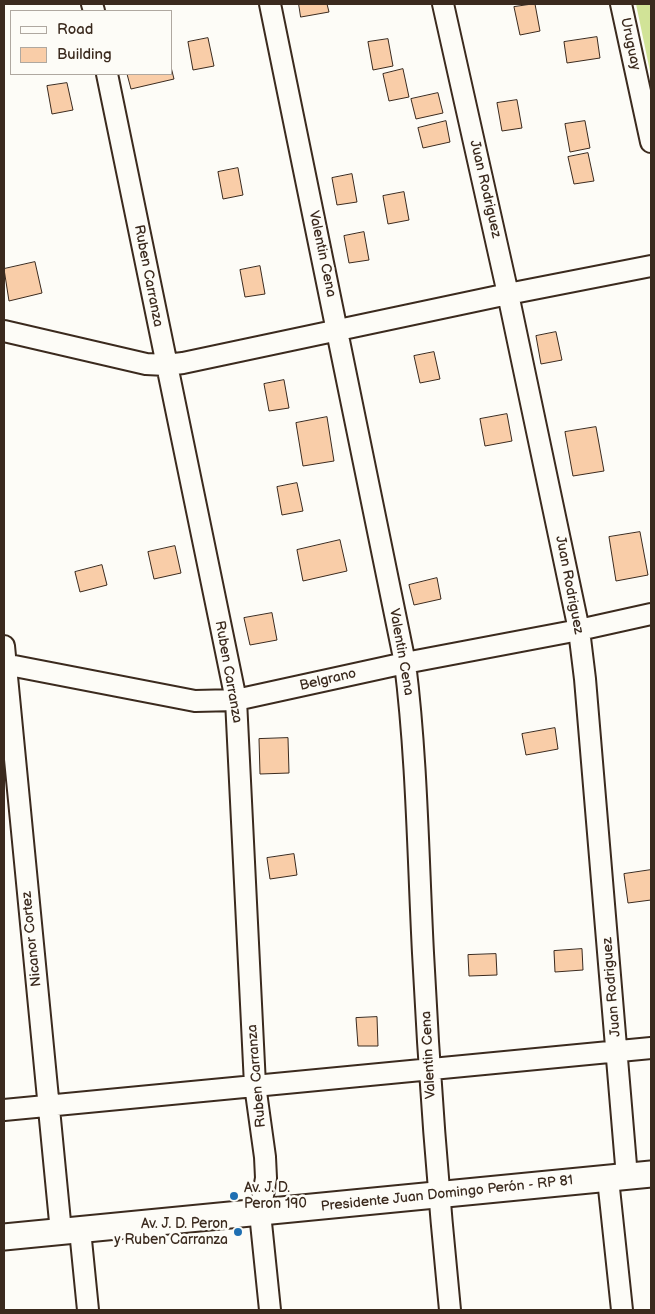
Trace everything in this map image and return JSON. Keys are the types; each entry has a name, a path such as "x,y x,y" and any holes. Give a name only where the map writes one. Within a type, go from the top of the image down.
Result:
{"main road":[{"name":"Presidente Juan Domingo Perón - RP 81","path":"4,1237 629,1177"}],"street":[{"name":"Valentin Cena","path":"270,4 405,663 412,742 429,1069 438,1194 450,1310"},
{"name":"Juan Rodriguez","path":"443,4 508,294 579,630 585,679 629,1177 622,1310"},
{"name":"Uruguay","path":"621,4 651,142"},
{"name":"Ruben Carranza","path":"107,75 236,700 255,1085 265,1171 260,1213 270,1310"},
{"path":"4,331 146,364 166,365 651,266"},
{"name":"Belgrano","path":"4,658 195,701 236,700 405,663 579,630 651,614"},
{"name":"Nicanor Cortez","path":"4,658 48,1106 88,1310"},
{"path":"4,1110 651,1048"}],"green space":[{"path":"636,4 651,4 651,76"}],"building":[{"path":"299,4 327,4 329,12 301,17"},
{"path":"535,4 540,31 520,35 514,7"},
{"path":"597,37 600,58 567,63 564,42"},
{"path":"208,38 214,66 193,70 188,42"},
{"path":"388,39 393,66 373,70 368,42"},
{"path":"403,69 409,97 389,101 383,74"},
{"path":"172,71 174,79 131,89 127,75 172,75"},
{"path":"67,83 73,110 52,114 47,86"},
{"path":"438,93 443,113 416,119 411,99"},
{"path":"517,100 522,128 502,131 497,103"},
{"path":"446,121 450,142 423,148 418,128"},
{"path":"585,121 590,148 570,152 565,124"},
{"path":"588,153 594,181 574,184 568,157"},
{"path":"238,168 243,195 223,199 218,172"},
{"path":"352,174 357,202 337,205 332,178"},
{"path":"404,192 409,220 388,224 383,196"},
{"path":"364,232 369,260 349,263 344,236"},
{"path":"35,262 42,293 9,301 4,269"},
{"path":"260,266 265,294 245,297 240,270"},
{"path":"556,332 562,360 541,364 536,336"},
{"path":"434,352 440,379 420,383 414,356"},
{"path":"284,380 289,408 269,411 264,384"},
{"path":"507,414 512,441 485,446 480,419"},
{"path":"327,417 334,461 303,466 296,423"},
{"path":"596,427 604,471 573,476 565,432"},
{"path":"297,483 303,511 282,515 277,487"},
{"path":"640,532 648,575 616,581 609,537"},
{"path":"340,540 347,571 303,581 297,550"},
{"path":"175,546 181,573 154,579 148,552"},
{"path":"102,565 107,585 80,592 75,572"},
{"path":"437,578 441,599 414,605 409,585"},
{"path":"272,613 277,640 250,645 244,618"},
{"path":"555,728 558,749 526,755 522,734"},
{"path":"288,738 289,773 260,774 259,739"},
{"path":"294,854 297,875 270,879 267,858"},
{"path":"651,870 651,900 628,903 624,874"},
{"path":"582,949 583,970 555,972 554,951"},
{"path":"496,954 497,975 469,976 468,955"},
{"path":"377,1017 378,1046 358,1046 356,1018"}],"place":[{"name":"Av. J. D. Peron 190","path":"234,1196"},
{"name":"Av. J. D. Peron y Ruben Carranza","path":"238,1232"}]}
